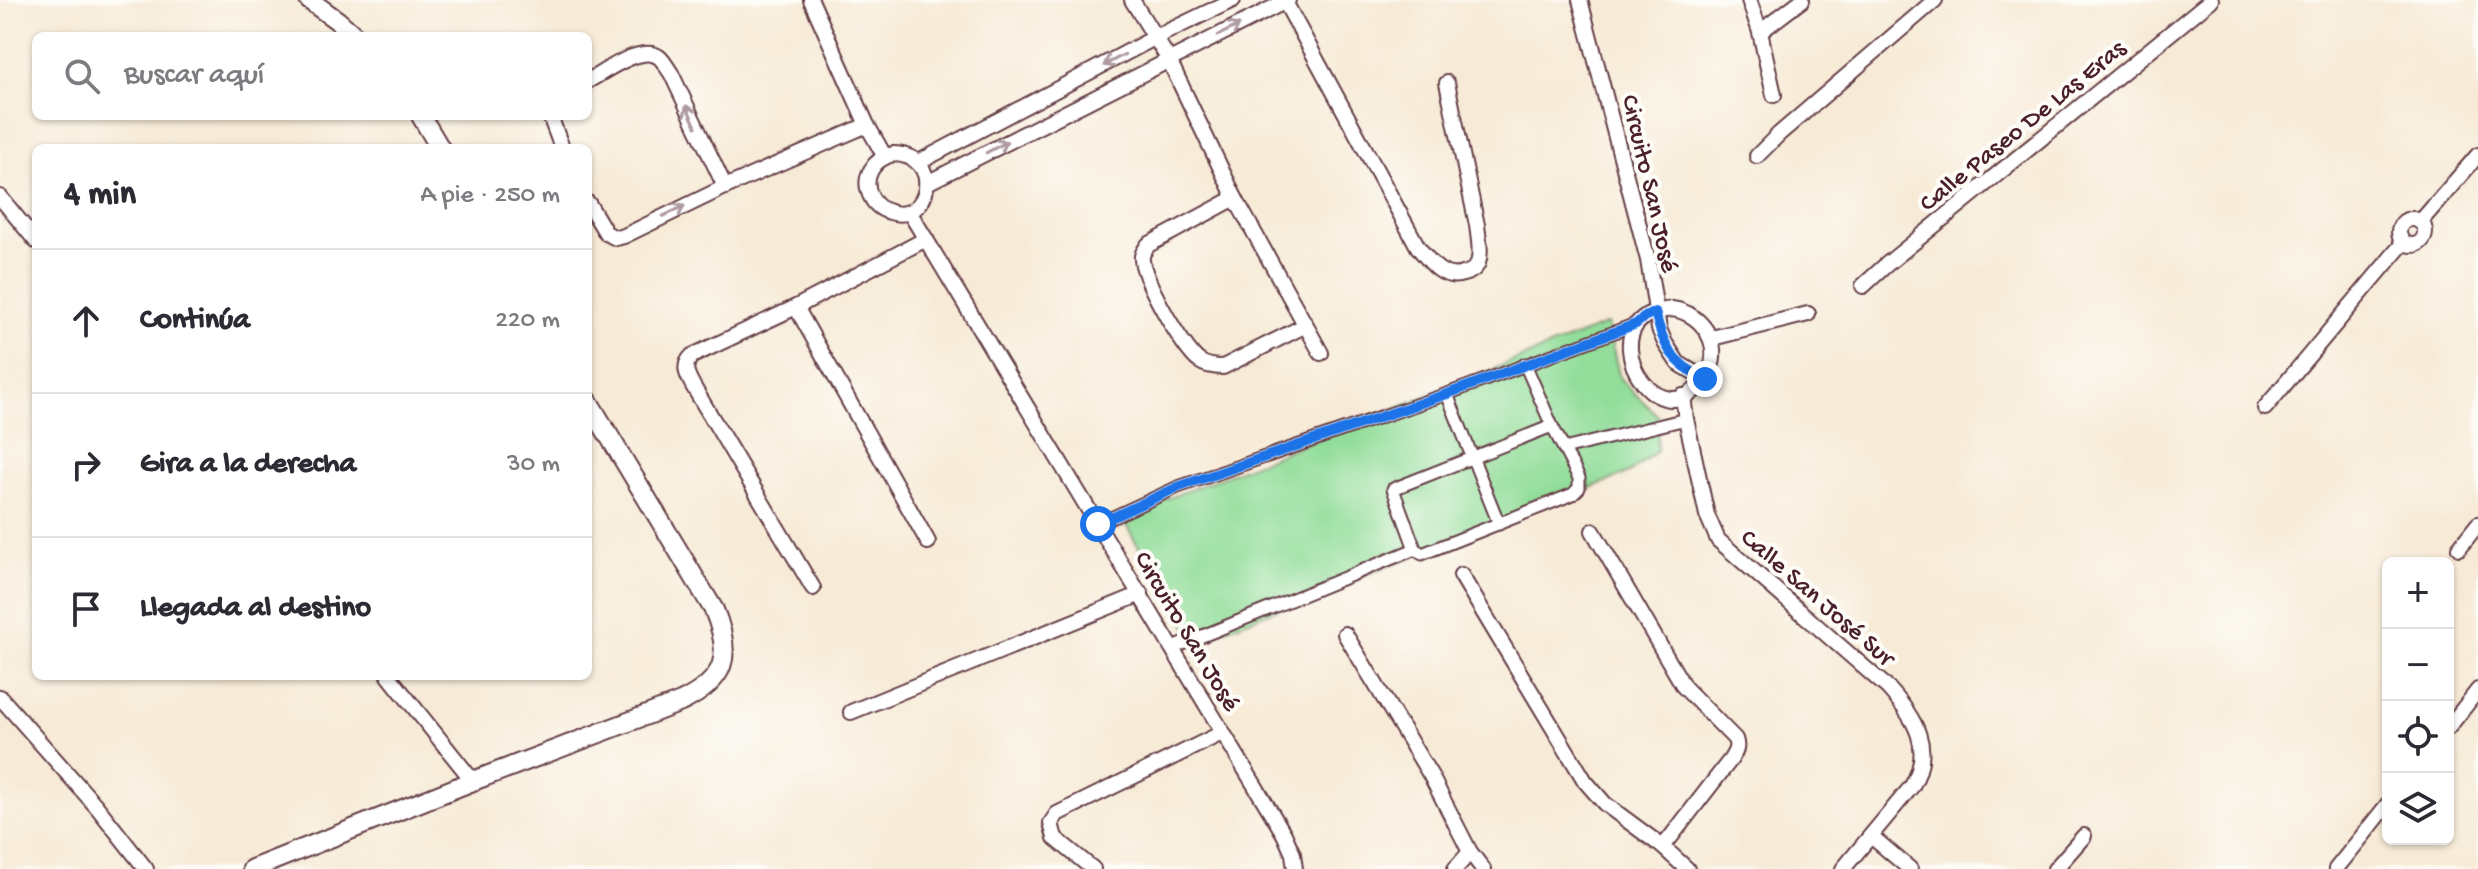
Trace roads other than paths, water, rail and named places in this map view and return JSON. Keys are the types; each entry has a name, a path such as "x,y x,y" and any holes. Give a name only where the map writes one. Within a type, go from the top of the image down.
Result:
{"street":[{"path":"309,0 350,32"},
{"path":"811,0 867,125 885,157"},
{"path":"1132,0 1162,48 1235,198 1321,353"},
{"path":"927,183 1162,48 1233,0"},
{"name":"Circuito San José","path":"1580,0 1648,260 1655,312 1672,309 1688,314 1712,338"},
{"path":"1749,0 1760,32 1774,95"},
{"path":"1760,32 1802,0"},
{"path":"1757,156 1935,0"},
{"name":"Calle Paseo De Las Eras","path":"1863,286 2211,0"},
{"path":"919,162 1162,48 1286,1 1418,247 1430,263 1452,276 1460,276 1475,268 1479,262 1479,248 1477,225 1447,83"},
{"path":"592,79 640,54 654,54 660,58 671,73 725,187"},
{"path":"423,120 438,144"},
{"path":"552,120 560,144"},
{"path":"592,210 606,233 616,238 867,125"},
{"path":"902,154 919,162 927,183 922,201 910,213 896,214 876,205 868,184 869,173 876,163 885,157 902,154"},
{"path":"2265,408 2404,242 2412,245 2424,238 2425,229 2421,221 2478,155"},
{"path":"0,197 32,236"},
{"path":"1235,198 1148,245 1142,259 1153,292 1191,354 1209,366 1223,367 1306,325"},
{"name":"Circuito San José","path":"910,213 1284,834 1293,854 1295,869"},
{"path":"813,588 688,377 687,362 692,356 796,307 926,239"},
{"path":"796,307 928,542"},
{"path":"1098,524 1178,487 1447,394 1636,324 1655,312 1659,329 1678,363 1705,379"},
{"path":"1636,324 1631,341 1634,370 1654,395 1665,399 1683,396 1699,387 1712,364 1712,338 1808,314"},
{"path":"1525,364 1579,478 1579,488 1573,494 1422,554 1415,549 1393,489 1552,426"},
{"path":"1447,394 1499,524"},
{"name":"Calle San José Sur","path":"1683,396 1707,515 1718,540 1888,688 1915,725 1923,757 1920,772 1912,786 1843,869"},
{"path":"252,869 664,708 700,692 715,677 723,660 724,634 707,598 592,408"},
{"path":"1564,449 1686,419"},
{"path":"2459,548 2478,524"},
{"path":"1593,531 1684,687 1737,744 1731,759 1663,847"},
{"path":"1173,648 1415,549"},
{"path":"1461,575 1585,781 1605,804 1687,869"},
{"path":"851,712 1141,594"},
{"path":"1345,634 1431,776 1470,852 1483,869"},
{"path":"392,680 473,781"},
{"path":"2454,720 2478,690"},
{"path":"0,697 97,807 146,869"},
{"path":"1093,869 1055,838 1051,823 1057,814 1222,733"},
{"path":"2357,869 2340,864 2382,812"},
{"path":"1871,836 1910,869"},
{"path":"2055,869 2084,836"},
{"path":"1455,869 1470,852"}]}
